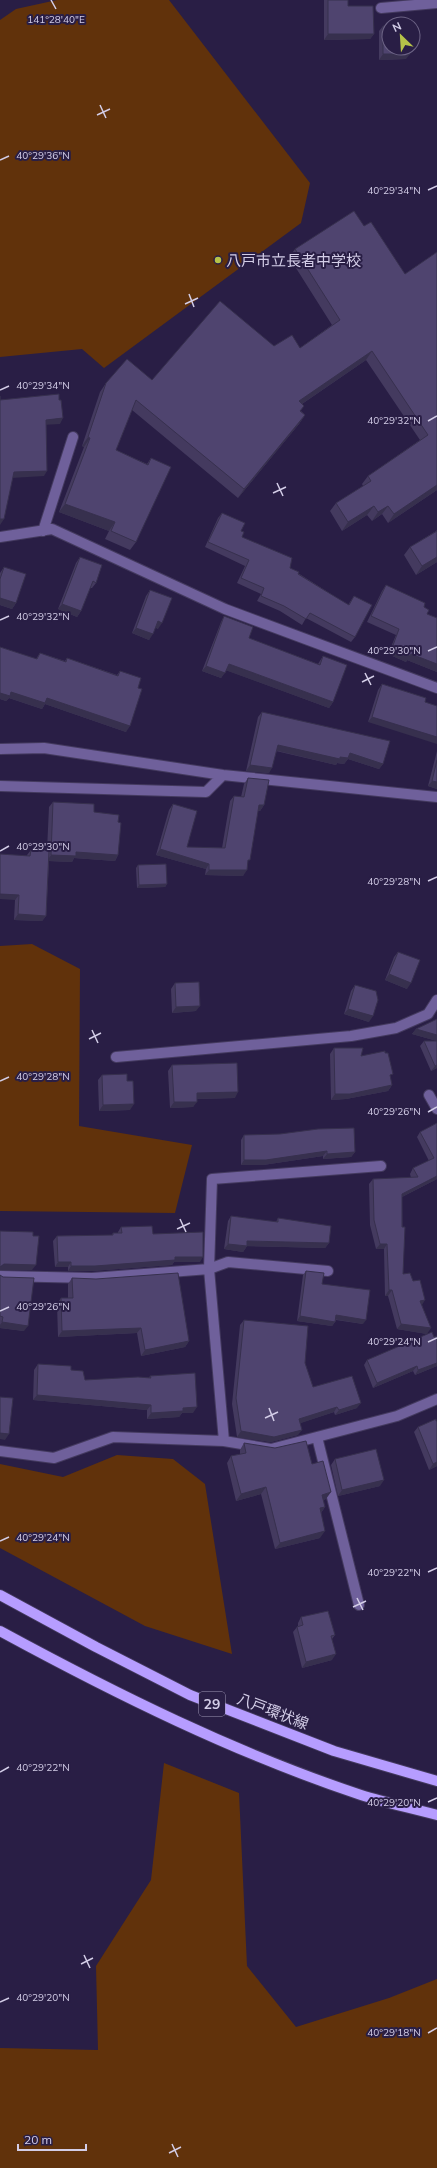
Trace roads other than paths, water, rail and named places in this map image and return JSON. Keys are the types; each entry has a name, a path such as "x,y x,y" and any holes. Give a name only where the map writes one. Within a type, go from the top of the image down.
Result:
{"main road":[{"name":"八戸環状線","path":"0,1595 96,1647 190,1695 334,1751 437,1781"},
{"name":"29","path":"0,1631 138,1704 242,1749 361,1795 437,1815"}],"street":[{"path":"381,8 437,3"},
{"path":"43,531 73,438"},
{"path":"0,537 52,529 225,609 437,688"},
{"path":"0,749 44,748 223,775 437,797"},
{"path":"0,786 206,792 223,775"},
{"path":"116,1057 351,1036 396,1028 428,1014 437,1000"},
{"path":"429,1095 437,1109"},
{"path":"224,1441 209,1269 212,1179 381,1166"},
{"path":"0,1276 92,1278 209,1269 228,1262 328,1271"},
{"path":"0,1451 54,1458 113,1437 224,1441 271,1449 397,1416 437,1399"},
{"path":"317,1437 358,1605"}],"place":[{"name":"八戸市立長者中学校","path":"218,260"}]}
